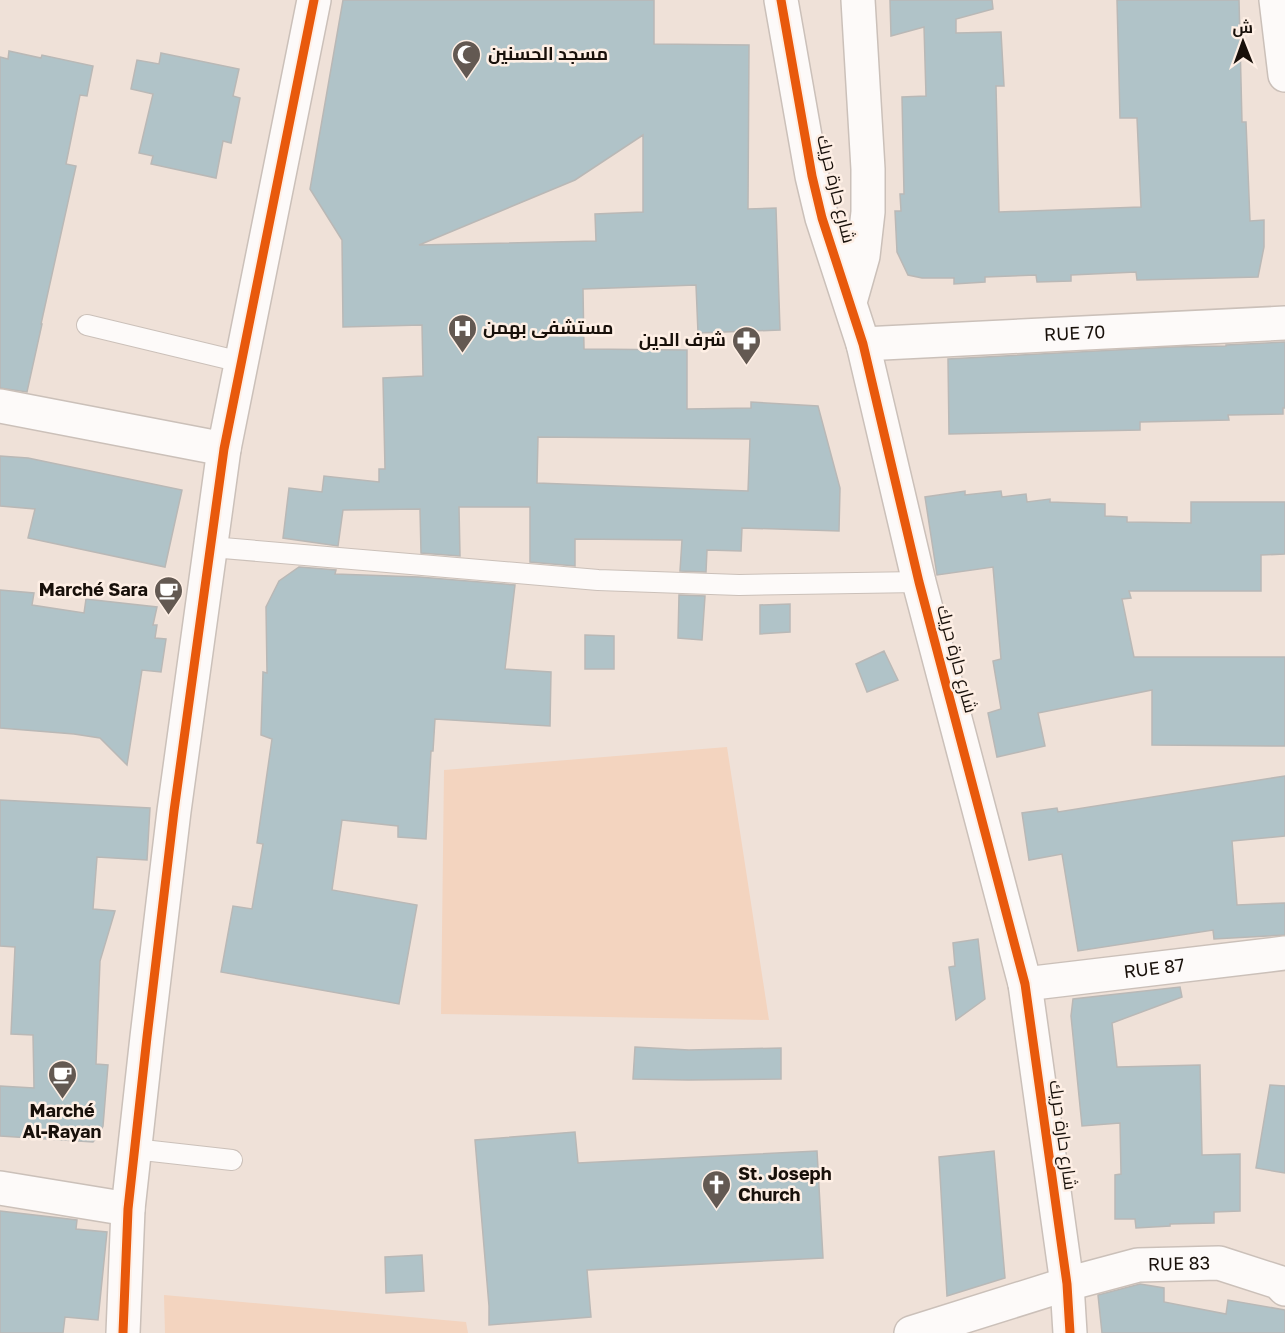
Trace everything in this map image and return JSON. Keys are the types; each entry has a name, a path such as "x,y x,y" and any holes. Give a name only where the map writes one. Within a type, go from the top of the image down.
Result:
{"street":[{"path":"123,1333 128,1209 134,1149 174,811 224,449 314,0"},
{"name":"شارع حارة حريك","path":"781,0 822,218 863,344 919,582 1025,984 1067,1284 1070,1333"},
{"name":"شارع حارة حريك","path":"850,302 863,256 868,212 868,169 858,0"},
{"path":"1276,0 1285,75"},
{"name":"RUE 70","path":"863,344 1285,323"},
{"path":"0,406 224,449"},
{"name":"RUE 87","path":"1025,984 1285,952"},
{"path":"0,1188 128,1209"},
{"name":"RUE 83","path":"911,1333 1067,1284 1138,1265 1219,1263 1283,1284"}],"lane":[{"path":"87,325 241,362"},
{"path":"211,547 598,580 739,585 919,582"},
{"path":"134,1149 232,1160"}],"shaded area":[{"path":"727,747 769,1020 441,1014 444,770"},
{"path":"164,1295 466,1322 468,1333 165,1333"}],"building":[{"path":"343,0 654,0 654,44 749,45 748,209 776,208 780,330 698,333 696,285 583,289 584,349 687,350 687,409 751,408 751,402 818,406 840,488 839,531 742,528 741,551 707,550 706,572 680,571 682,540 575,539 575,566 530,562 530,507 459,507 460,556 421,553 420,509 343,510 338,546 283,538 289,488 322,492 324,476 379,482 379,469 385,469 383,378 423,376 422,325 343,327 342,240 310,189","holes":["643,135 643,212 595,214 596,241 419,245 575,180","538,437 750,439 748,491 537,483"]},
{"path":"890,0 992,0 993,9 956,19 956,33 1001,32 1004,86 996,86 999,212 1141,207 1137,118 1120,118 1117,0 1239,0 1242,122 1246,122 1250,221 1264,220 1264,247 1258,277 1137,280 1136,272 1071,275 1071,281 1037,282 1036,275 985,277 985,282 954,284 954,278 922,278 908,275 897,252 895,211 901,211 900,194 904,194 902,97 926,96 924,27 891,36"},
{"path":"9,51 41,58 42,55 93,66 87,96 80,95 66,164 76,166 27,392 0,388 0,57 8,59"},
{"path":"161,53 239,69 233,96 240,98 231,143 223,141 216,178 151,164 153,156 139,153 153,94 131,89 137,60 159,64"},
{"path":"1285,342 1285,408 1283,408 1283,414 1228,415 1229,420 1140,422 1140,430 949,434 948,359"},
{"path":"0,456 28,458 182,490 165,567 28,538 35,509 0,506"},
{"path":"965,491 965,495 1001,491 1002,497 1026,494 1027,502 1050,499 1050,502 1105,504 1105,516 1127,517 1127,522 1191,523 1191,502 1285,502 1285,554 1261,555 1261,591 1129,591 1131,598 1122,599 1134,657 1285,657 1285,746 1152,745 1152,690 1038,713 1045,746 997,757 988,713 1001,709 993,661 1001,659 993,567 937,575 925,497"},
{"path":"299,567 336,570 335,574 419,577 515,585 505,669 551,672 550,726 435,719 426,839 398,837 398,826 342,820 332,890 417,905 399,1004 221,972 233,906 252,909 263,844 257,843 272,739 261,735 263,672 267,673 266,607 279,581"},
{"path":"0,590 34,593 32,605 84,613 86,599 157,607 153,625 157,625 155,638 166,639 161,672 142,670 127,765 100,738 0,728"},
{"path":"679,595 705,596 702,640 678,638"},
{"path":"790,604 790,632 760,634 760,605"},
{"path":"585,635 614,636 614,669 585,669"},
{"path":"884,651 898,680 867,692 856,664"},
{"path":"1285,776 1285,836 1232,841 1237,905 1285,903 1285,935 1214,939 1213,930 1078,951 1062,854 1029,860 1022,813 1057,808 1058,812"},
{"path":"0,800 150,808 147,860 97,857 93,909 115,911 100,961 96,1064 108,1065 103,1126 93,1142 0,1136 0,1086 34,1088 33,1035 11,1034 15,947 0,946"},
{"path":"978,939 985,999 956,1020 949,967 955,966 953,943"},
{"path":"1180,987 1182,997 1112,1023 1117,1067 1200,1065 1202,1155 1240,1154 1240,1211 1214,1212 1214,1223 1170,1224 1170,1226 1136,1228 1135,1219 1115,1219 1115,1175 1121,1174 1120,1123 1082,1126 1071,1016 1073,999"},
{"path":"635,1047 689,1050 781,1048 781,1079 633,1079"},
{"path":"1270,1085 1285,1086 1285,1173 1256,1168"},
{"path":"575,1132 578,1163 817,1151 823,1258 587,1270 591,1317 489,1325 475,1140"},
{"path":"994,1151 1005,1278 947,1296 939,1157"},
{"path":"0,1211 77,1220 76,1229 107,1232 98,1320 65,1317 63,1333 0,1333"},
{"path":"422,1255 424,1291 386,1293 385,1257"},
{"path":"1140,1284 1164,1288 1164,1302 1226,1314 1228,1300 1285,1310 1285,1333 1102,1333 1098,1295"}],"cycle path":[{"path":"123,1333 128,1209 147,1037 174,811 224,449 314,0"},
{"path":"781,0 812,176 822,218 863,344 919,582 1025,984 1067,1284 1070,1333"}],"place":[{"name":"مسجد الحسنين","path":"467,80"},
{"name":"مستشفى بهمن","path":"462,354"},
{"name":"شرف الدين","path":"747,366"},
{"name":"Marché Sara","path":"169,616"},
{"name":"Marché Al-Rayan","path":"62,1100"},
{"name":"St. Joseph Church","path":"717,1210"}]}
